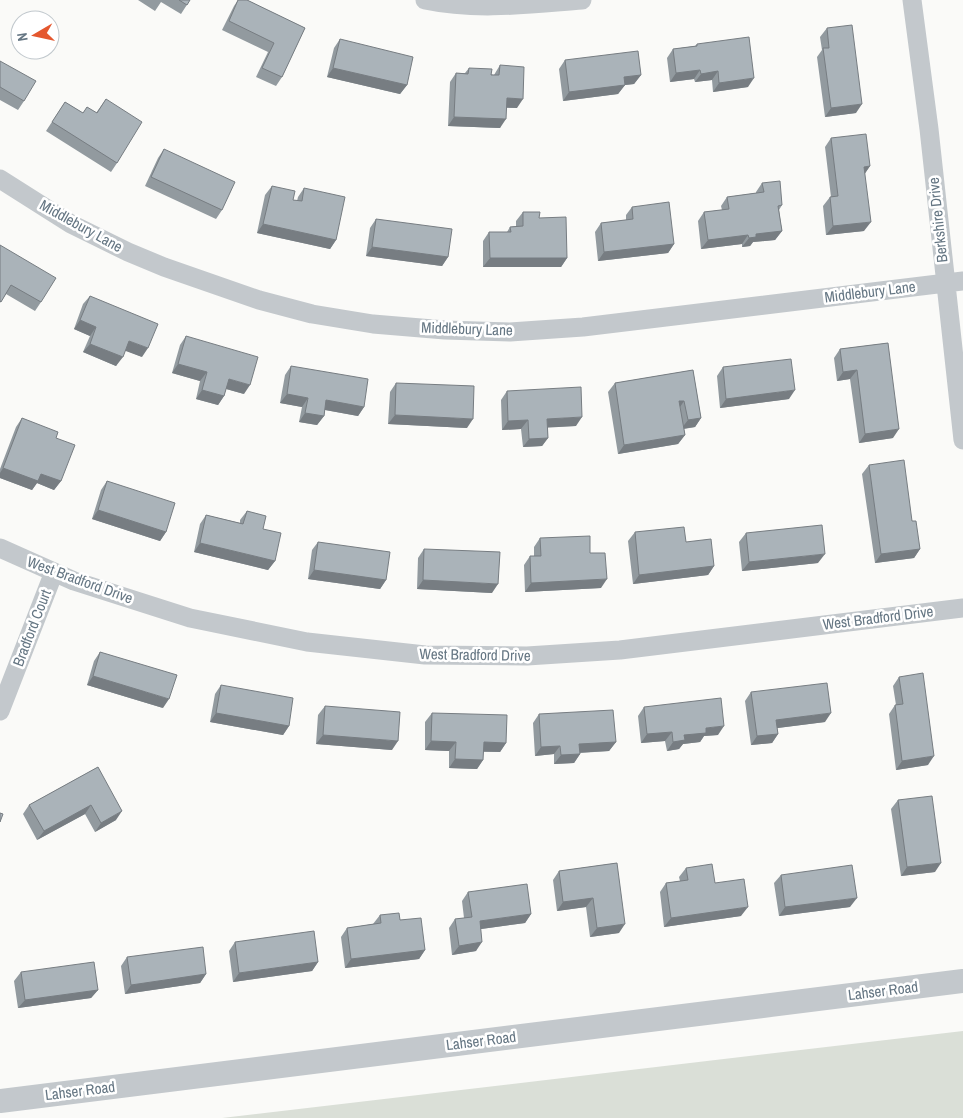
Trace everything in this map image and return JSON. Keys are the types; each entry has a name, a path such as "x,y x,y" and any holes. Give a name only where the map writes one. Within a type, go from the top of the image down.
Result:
{"street":[{"path":"425,0 474,6 520,5 582,0"},
{"name":"Berkshire Drive","path":"912,0 929,129 954,282 963,440"},
{"name":"Middlebury Lane","path":"0,179 71,224 164,267 259,300 312,314 373,324 500,332 583,327 954,282"},
{"name":"West Bradford Drive","path":"0,548 54,572 190,618 307,642 425,655 528,656 620,650 963,608"},
{"name":"Bradford Court","path":"0,711 54,572"},
{"name":"Lahser Road","path":"0,1101 963,981"}],"shaded area":[{"path":"963,1031 963,1118 222,1118"}],"building":[{"path":"179,0 190,0 187,5"},
{"path":"238,0 247,0 305,28 282,77 262,68 274,43 229,21"},
{"path":"852,25 862,104 831,108 823,48 829,48 827,28"},
{"path":"749,37 754,78 719,83 718,71 701,74 700,70 676,73 673,49"},
{"path":"340,39 413,57 407,85 333,68"},
{"path":"638,51 641,75 624,77 625,85 569,92 565,60"},
{"path":"0,61 36,81 24,101 0,87"},
{"path":"500,65 524,67 523,99 507,98 506,119 454,117 456,73 468,74 469,68 492,69 491,75 499,75"},
{"path":"106,99 142,122 117,163 52,122 65,102 83,113 87,107 97,113"},
{"path":"866,134 870,166 864,167 871,222 833,226 830,197 838,196 831,138"},
{"path":"164,149 235,182 222,210 151,177"},
{"path":"780,181 782,205 778,206 782,231 756,234 756,237 749,238 748,235 708,240 704,212 729,209 727,197 764,192 762,183"},
{"path":"272,186 295,191 293,200 302,201 304,188 345,197 336,240 263,224"},
{"path":"669,202 674,244 604,252 601,223 633,219 632,207"},
{"path":"523,212 540,212 539,218 566,217 567,258 490,258 489,232 511,232 510,227 523,226"},
{"path":"376,219 452,229 448,257 372,247"},
{"path":"0,245 56,278 41,302 11,285 0,301"},
{"path":"90,296 158,324 148,348 129,341 123,357 90,344 96,327 80,320"},
{"path":"186,336 258,357 250,385 229,379 224,396 202,390 207,372 178,364"},
{"path":"888,343 899,429 865,434 857,370 843,372 840,349"},
{"path":"791,359 795,390 726,399 723,367"},
{"path":"291,366 368,379 364,407 326,400 324,416 305,413 308,398 287,394"},
{"path":"693,370 701,418 688,420 684,401 679,401 685,435 624,445 615,383"},
{"path":"396,383 474,386 473,419 395,415"},
{"path":"581,387 582,417 547,419 548,438 529,439 528,420 508,421 507,391"},
{"path":"22,418 58,432 56,438 75,445 61,481 41,474 38,481 3,468"},
{"path":"904,460 912,521 916,521 920,549 881,554 869,465"},
{"path":"107,481 175,503 166,532 98,510"},
{"path":"247,511 266,516 263,529 281,533 275,561 200,543 206,515 243,524"},
{"path":"822,525 825,554 749,562 746,533"},
{"path":"684,527 686,542 711,539 714,566 639,575 635,532"},
{"path":"590,536 590,553 605,553 607,579 531,583 530,556 541,556 540,538"},
{"path":"318,542 390,552 386,580 314,570"},
{"path":"424,549 500,552 498,584 423,580"},
{"path":"100,652 177,675 169,699 93,676"},
{"path":"923,673 934,756 902,761 895,705 903,704 899,677"},
{"path":"827,683 831,713 776,720 778,734 757,736 751,692"},
{"path":"221,685 293,698 289,726 216,713"},
{"path":"721,698 724,726 706,728 706,733 684,735 685,740 673,742 672,732 647,734 644,707"},
{"path":"325,706 400,712 398,741 323,735"},
{"path":"613,710 616,742 579,744 580,754 561,755 560,746 541,747 539,714"},
{"path":"432,713 507,715 506,743 484,742 483,760 455,759 456,742 431,741"},
{"path":"98,767 122,811 101,823 91,805 44,831 29,805"},
{"path":"932,796 941,863 907,867 898,800"},
{"path":"617,863 625,924 597,928 593,898 563,902 559,871"},
{"path":"712,864 715,883 744,879 748,907 671,918 666,883 688,880 686,868"},
{"path":"852,865 857,898 785,907 781,875"},
{"path":"527,884 531,914 480,921 482,942 459,946 455,919 472,917 468,892"},
{"path":"399,913 400,920 421,918 425,950 351,959 347,928 381,923 380,915"},
{"path":"314,931 318,962 239,973 235,942"},
{"path":"203,947 206,974 131,985 127,957"},
{"path":"94,962 98,990 25,1000 21,972"}]}
